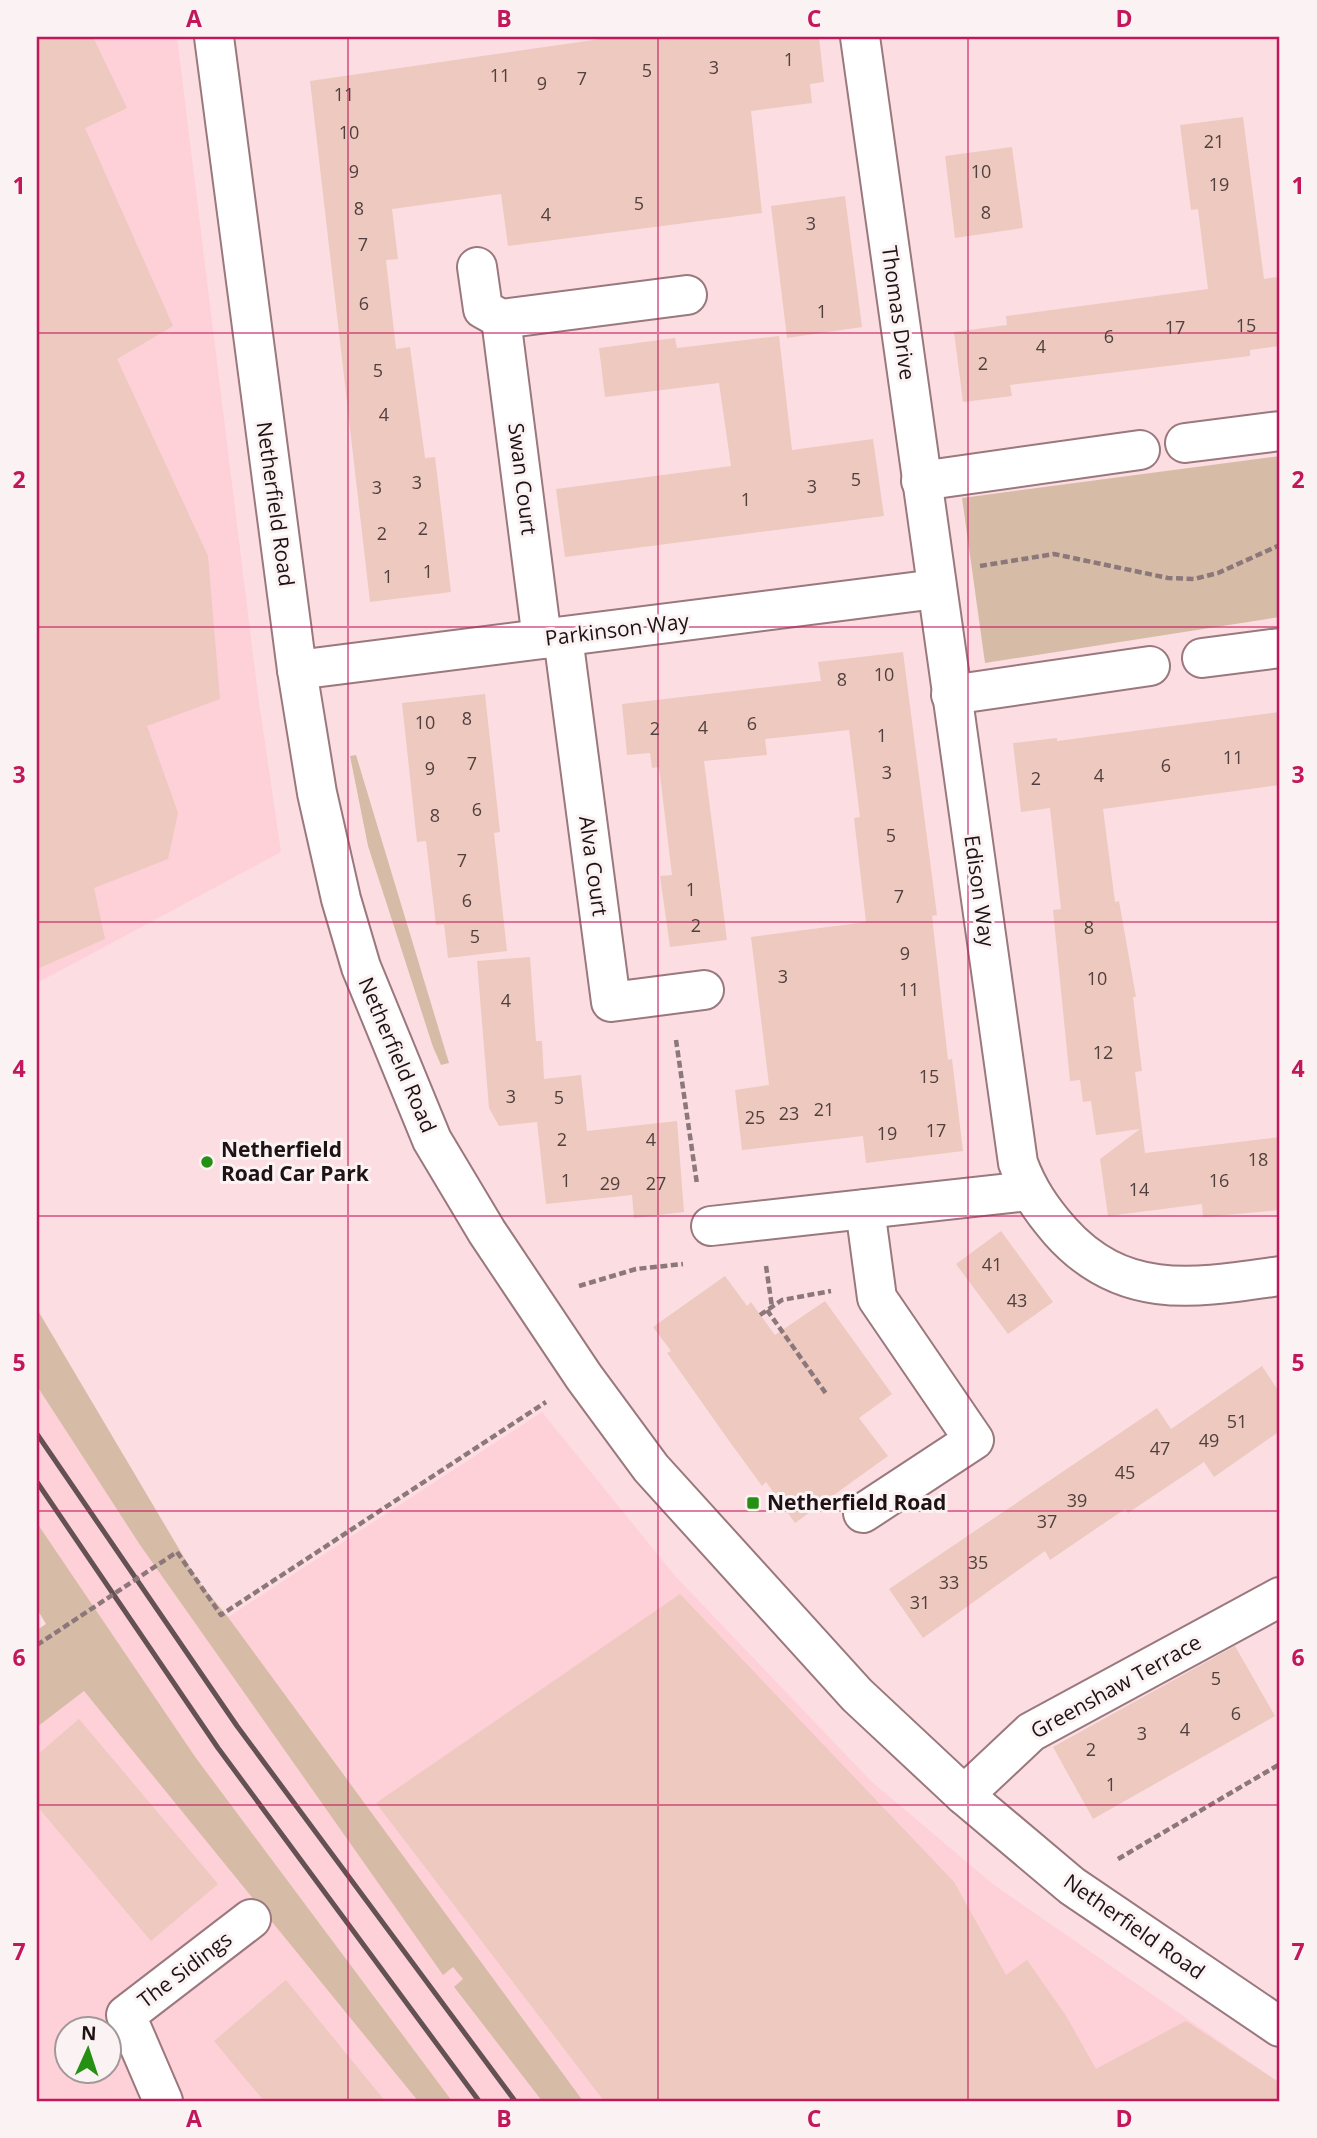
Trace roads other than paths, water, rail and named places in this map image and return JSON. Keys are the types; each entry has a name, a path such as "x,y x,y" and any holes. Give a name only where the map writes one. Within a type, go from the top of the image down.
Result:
{"street":[{"name":"Netherfield Road","path":"214,37 297,670 317,793 341,899 360,967 432,1140 584,1377 650,1468 781,1615 857,1695 964,1795 1072,1886 1280,2027"},
{"name":"Thomas Drive","path":"860,37 935,583"},
{"path":"477,267 483,309 502,319 687,295"},
{"name":"Swan Court","path":"502,319 552,638"},
{"path":"1185,443 1280,430"},
{"path":"921,481 1140,450"},
{"name":"Parkinson Way","path":"297,670 552,638 935,583"},
{"name":"Edison Way","path":"935,583 1013,1132 1018,1163 1029,1191 1075,1247 1103,1267 1138,1282 1174,1287 1209,1286 1280,1276"},
{"name":"Alva Court","path":"552,638 611,1002 687,992"},
{"path":"1202,658 1280,648"},
{"path":"951,695 1150,666"},
{"path":"704,1210 865,1209 1029,1191"},
{"path":"863,1513 974,1440 877,1298 865,1209"},
{"name":"Greenshaw Terrace","path":"964,1795 1031,1732 1280,1597"},
{"name":"The Sidings","path":"163,2101 126,2015 251,1919"}],"railway":[{"path":"37,1434 237,1726 515,2101"},
{"path":"37,1482 218,1748 479,2101"}],"place":[{"name":"Netherfield Road Car Park","path":"207,1162"},
{"name":"Netherfield Road","path":"753,1503"}]}
